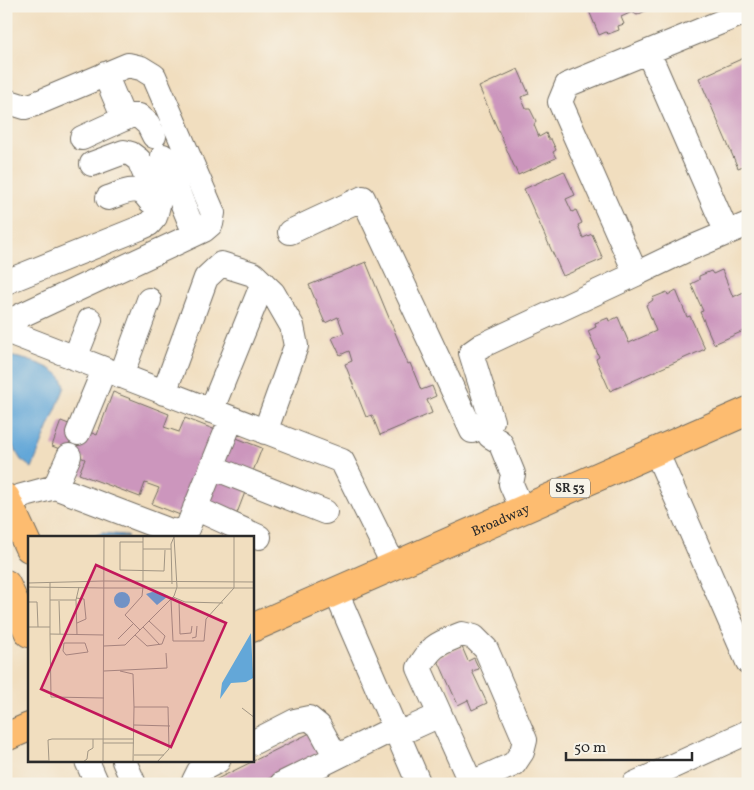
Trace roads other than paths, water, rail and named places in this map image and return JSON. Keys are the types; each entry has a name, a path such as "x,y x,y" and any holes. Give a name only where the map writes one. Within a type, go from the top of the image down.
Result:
{"main road":[{"name":"Broadway","path":"254,627 748,411"},
{"path":"7,499 28,546"},
{"path":"6,584 28,631"},
{"path":"6,737 28,727"}],"street":[{"path":"636,274 560,102 567,85 748,11"},
{"path":"487,431 492,421 471,353 481,346 737,229 648,52"},
{"path":"6,102 18,106 30,106 128,65 141,68 154,76 213,213 212,224 204,230 9,320 6,330 342,462 394,566"},
{"path":"105,74 124,119"},
{"path":"82,138 130,116 139,116 148,124 159,146 195,234"},
{"path":"6,282 149,224 155,217 158,205 138,160 131,154 124,152 92,164"},
{"path":"108,198 136,190 143,192 151,203 158,205"},
{"path":"290,232 363,198 472,431 487,431 500,442 513,474 511,484 522,509"},
{"path":"164,393 206,278 221,264 253,274 273,293 292,326 296,346 265,432"},
{"path":"7,499 55,487 173,532 186,529 212,466 221,415 263,283"},
{"path":"78,432 112,373 149,300"},
{"path":"75,358 90,320"},
{"path":"656,451 748,662"},
{"path":"55,487 68,456"},
{"path":"212,466 325,512"},
{"path":"195,508 259,537"},
{"path":"336,592 419,784"},
{"path":"462,634 474,637 486,649 524,740 522,752 514,764 476,781 468,777 440,715 418,668 424,657 435,645 462,634"},
{"path":"282,784 336,757 440,715"},
{"path":"254,742 295,721 308,718 319,726 336,757"},
{"path":"634,784 748,732"},
{"path":"87,762 97,784"},
{"path":"124,762 134,784"},
{"path":"195,784 194,781 199,771 216,762"}],"water":[{"path":"6,356 28,360 45,366 58,374 64,382 65,387 32,468 21,460 6,435"},
{"path":"102,533 126,536 94,536"}]}
